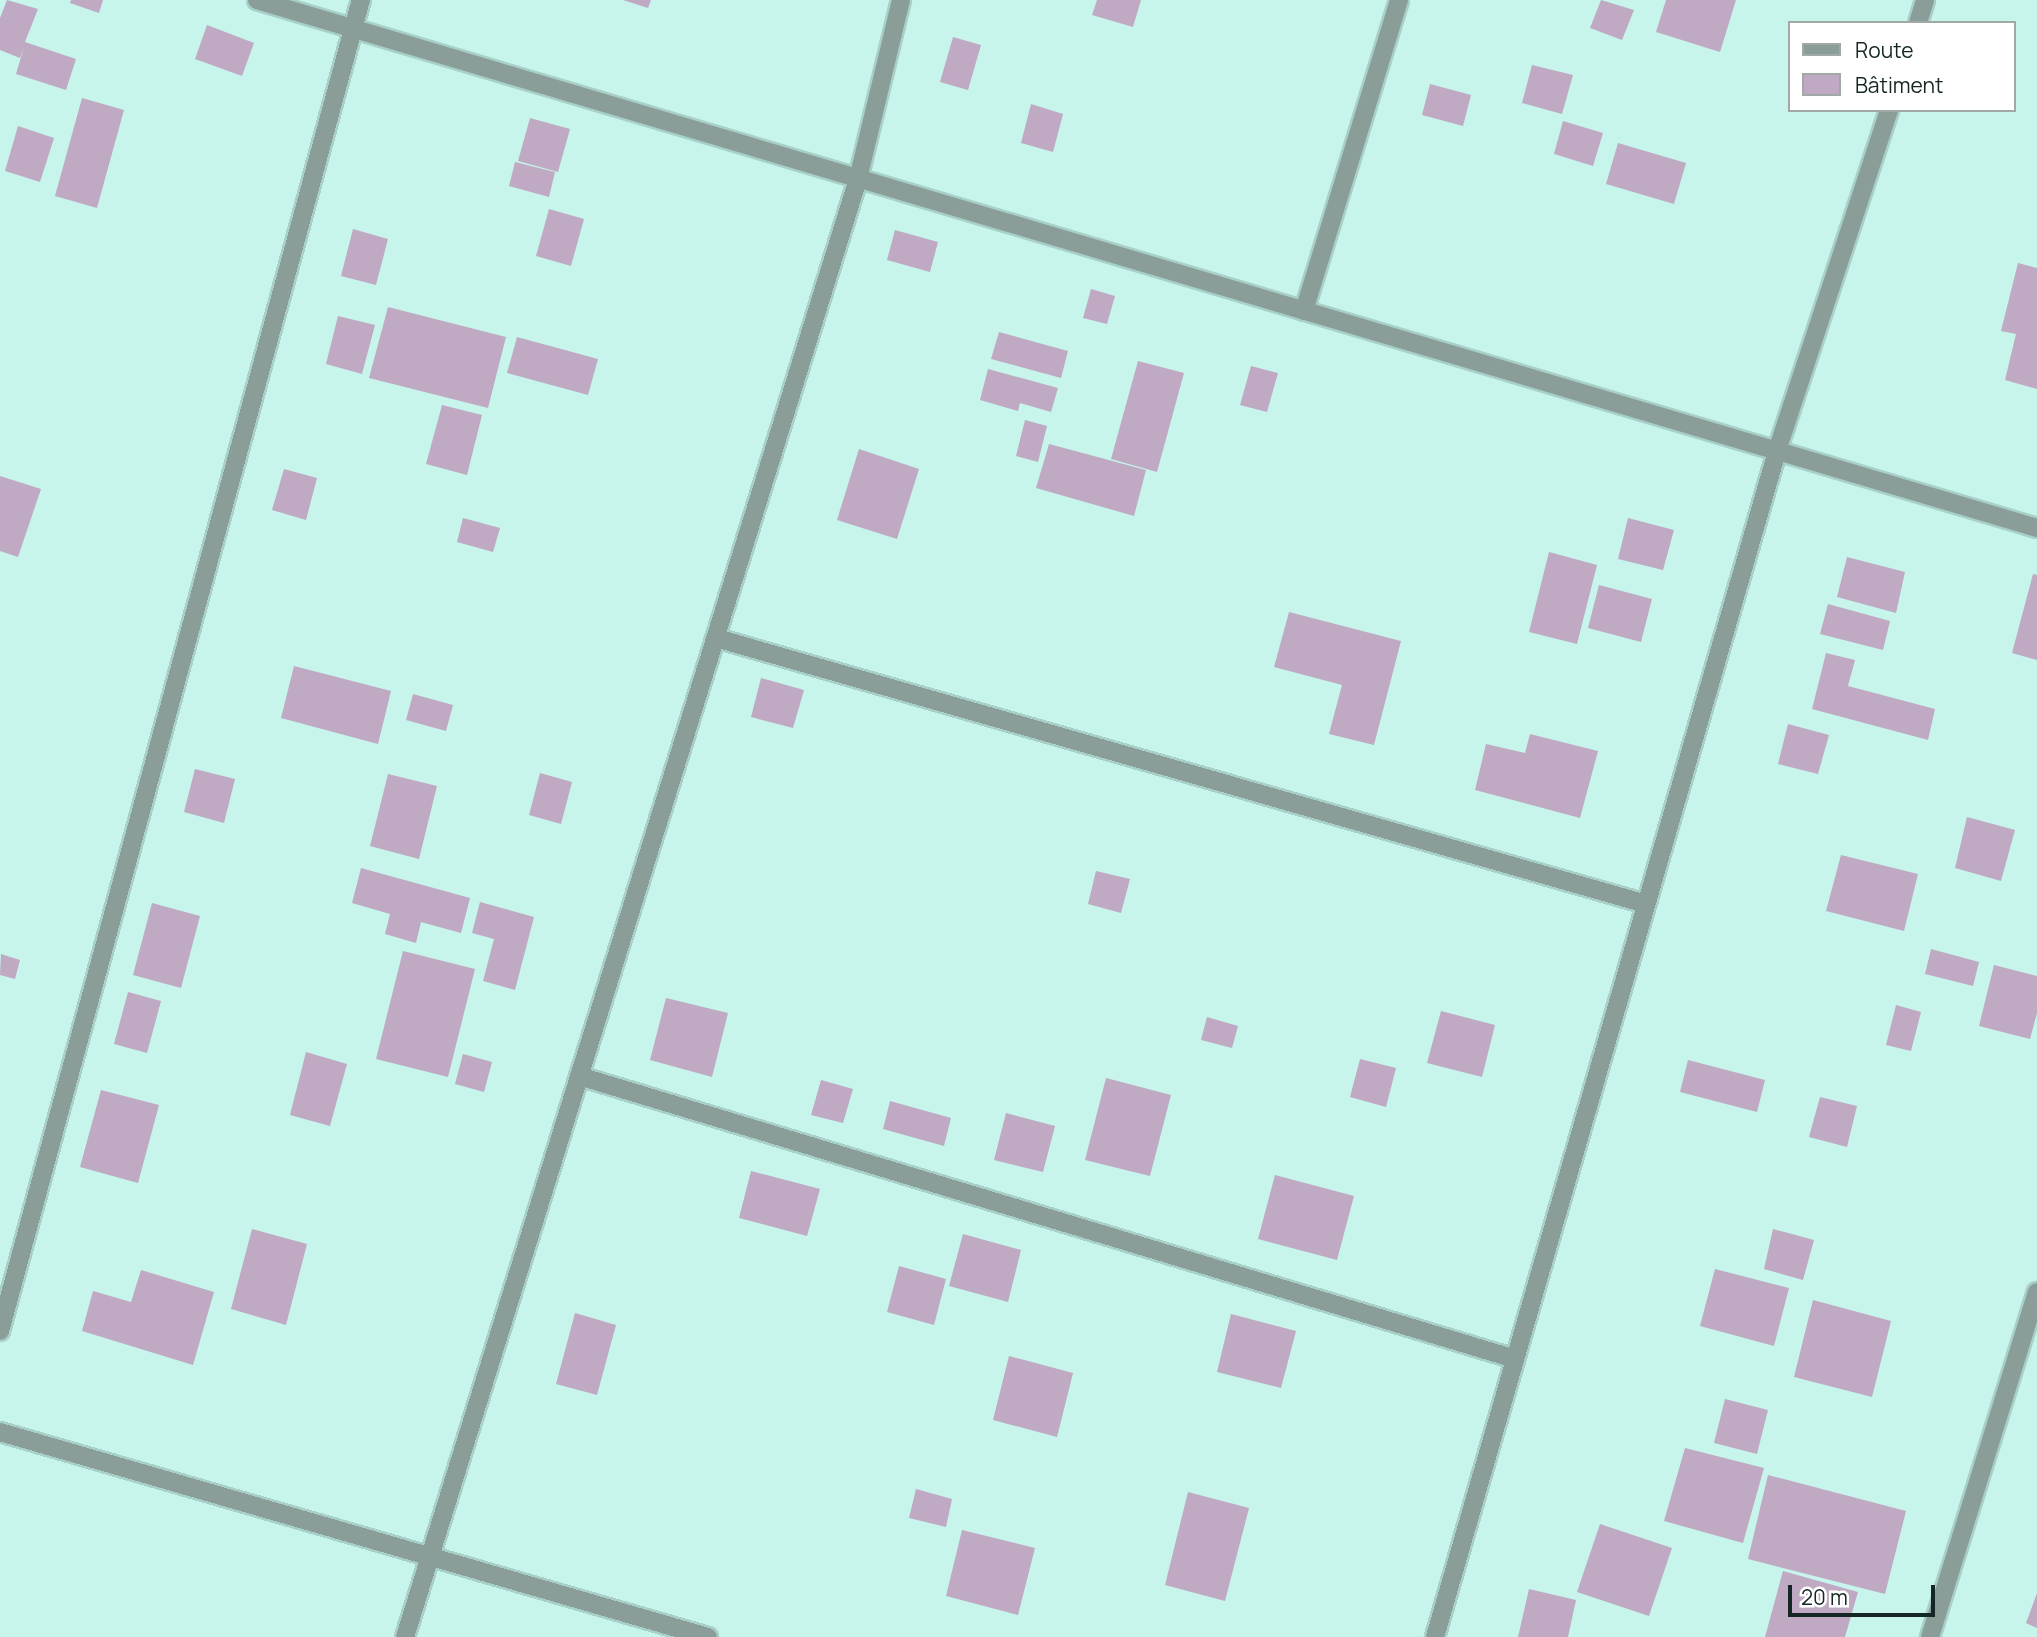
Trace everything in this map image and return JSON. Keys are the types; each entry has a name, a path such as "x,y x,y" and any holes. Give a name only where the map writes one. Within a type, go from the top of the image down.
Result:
{"street":[{"path":"257,0 2037,528"},
{"path":"0,1331 361,0"},
{"path":"405,1637 858,179 901,0"},
{"path":"1304,311 1399,0"},
{"path":"1919,21 1925,0"},
{"path":"1435,1637 1777,452 1888,112"},
{"path":"716,638 1646,904"},
{"path":"579,1076 1515,1359"},
{"path":"1930,1637 2037,1292"},
{"path":"0,1432 708,1637"}],"building":[{"path":"7,0 38,9 25,42 76,59 66,90 16,74 24,47 20,58 0,50 0,18"},
{"path":"71,0 103,0 99,13 70,3"},
{"path":"623,0 651,0 648,8"},
{"path":"1097,0 1141,0 1133,27 1092,15"},
{"path":"1601,0 1634,10 1622,40 1590,28"},
{"path":"1666,0 1736,0 1720,52 1656,32"},
{"path":"207,25 254,43 242,76 195,59"},
{"path":"953,37 981,45 968,90 940,82"},
{"path":"1532,65 1573,75 1562,114 1522,103"},
{"path":"1430,84 1471,95 1463,126 1422,115"},
{"path":"82,98 124,110 97,208 55,196"},
{"path":"1031,104 1063,114 1053,152 1021,143"},
{"path":"530,118 570,129 558,172 518,161"},
{"path":"1563,121 1603,133 1593,166 1554,154"},
{"path":"18,126 54,138 40,182 5,171"},
{"path":"1618,143 1686,163 1674,204 1606,184"},
{"path":"515,162 555,172 549,197 509,186"},
{"path":"549,209 584,219 571,266 536,256"},
{"path":"353,229 388,239 376,285 341,276"},
{"path":"895,230 938,242 930,272 887,260"},
{"path":"2018,263 2037,268 2037,389 2005,380 2016,334 2001,331"},
{"path":"1091,289 1115,296 1107,324 1083,318"},
{"path":"388,307 506,337 488,408 369,378"},
{"path":"338,316 375,325 362,374 326,364"},
{"path":"999,332 1068,351 1061,378 991,359"},
{"path":"517,337 598,359 588,395 507,373"},
{"path":"1138,361 1184,373 1157,472 1111,459"},
{"path":"1251,366 1278,373 1267,412 1240,405"},
{"path":"988,369 1058,388 1051,412 1020,403 1018,411 980,400"},
{"path":"442,405 482,415 467,475 426,464"},
{"path":"1025,420 1047,426 1038,462 1016,456"},
{"path":"1049,444 1146,470 1134,516 1036,488"},
{"path":"859,449 919,469 897,539 837,520"},
{"path":"284,469 317,478 306,520 272,510"},
{"path":"0,476 41,489 18,557 0,551"},
{"path":"463,518 500,528 493,552 457,542"},
{"path":"1628,518 1674,530 1663,570 1618,559"},
{"path":"1549,552 1597,565 1577,644 1529,632"},
{"path":"1847,557 1905,572 1896,613 1837,597"},
{"path":"2033,574 2037,575 2037,660 2012,653"},
{"path":"1599,585 1652,599 1641,642 1588,628"},
{"path":"1828,604 1890,621 1883,650 1820,634"},
{"path":"1289,612 1401,641 1374,745 1329,734 1342,685 1274,667"},
{"path":"1826,653 1855,660 1848,686 1935,709 1928,740 1812,709"},
{"path":"294,666 391,691 378,744 281,718"},
{"path":"761,678 804,690 793,728 751,717"},
{"path":"413,694 453,705 446,731 406,720"},
{"path":"1788,724 1829,735 1818,774 1778,764"},
{"path":"1530,734 1598,751 1580,818 1475,790 1486,744 1525,753"},
{"path":"195,769 235,779 224,823 184,812"},
{"path":"540,773 572,782 561,824 529,815"},
{"path":"388,774 437,786 419,859 370,846"},
{"path":"1967,817 2015,830 2001,881 1955,868"},
{"path":"1841,855 1918,874 1904,931 1826,911"},
{"path":"361,868 470,898 461,933 421,922 416,943 385,934 390,914 352,903"},
{"path":"1096,871 1130,879 1121,913 1088,904"},
{"path":"480,902 534,917 515,990 483,981 494,939 472,933"},
{"path":"152,903 200,916 181,988 133,975"},
{"path":"1931,949 1979,962 1973,986 1925,974"},
{"path":"403,951 475,969 448,1077 376,1059"},
{"path":"1,954 20,960 15,979 0,975"},
{"path":"1994,965 2037,976 2037,1013 2030,1039 1979,1026"},
{"path":"128,992 161,1001 147,1053 114,1044"},
{"path":"666,998 728,1013 712,1077 650,1060"},
{"path":"1896,1005 1921,1012 1911,1051 1886,1045"},
{"path":"1441,1011 1495,1025 1482,1077 1427,1063"},
{"path":"1207,1017 1238,1026 1232,1048 1201,1040"},
{"path":"306,1052 347,1064 330,1126 290,1115"},
{"path":"463,1054 492,1062 484,1092 455,1084"},
{"path":"1360,1059 1396,1068 1386,1107 1350,1097"},
{"path":"1688,1060 1765,1080 1757,1112 1680,1092"},
{"path":"1106,1078 1171,1095 1150,1176 1085,1160"},
{"path":"821,1080 853,1089 843,1123 811,1115"},
{"path":"101,1090 159,1105 138,1183 80,1167"},
{"path":"1820,1097 1857,1106 1847,1147 1809,1137"},
{"path":"890,1101 951,1118 944,1146 883,1129"},
{"path":"1006,1113 1055,1126 1043,1172 994,1160"},
{"path":"751,1171 820,1189 807,1236 739,1218"},
{"path":"1275,1175 1354,1196 1337,1260 1258,1239"},
{"path":"252,1229 307,1244 286,1325 231,1309"},
{"path":"1773,1229 1814,1240 1803,1280 1764,1269"},
{"path":"963,1234 1021,1250 1008,1302 949,1286"},
{"path":"899,1266 946,1279 934,1325 887,1312"},
{"path":"1715,1269 1789,1288 1774,1346 1700,1326"},
{"path":"141,1270 214,1292 193,1365 82,1331 93,1291 131,1302"},
{"path":"1813,1300 1891,1321 1872,1397 1794,1377"},
{"path":"575,1313 616,1325 597,1395 556,1384"},
{"path":"1231,1314 1296,1331 1281,1388 1217,1372"},
{"path":"1009,1356 1073,1373 1057,1437 993,1420"},
{"path":"1725,1399 1768,1410 1757,1454 1714,1443"},
{"path":"1685,1448 1764,1468 1743,1543 1664,1521"},
{"path":"1768,1475 1906,1511 1885,1594 1748,1559"},
{"path":"916,1489 952,1499 946,1527 909,1518"},
{"path":"1188,1492 1249,1508 1225,1601 1165,1585"},
{"path":"1600,1524 1672,1548 1649,1616 1577,1592"},
{"path":"962,1530 1035,1548 1018,1615 946,1596"},
{"path":"1783,1571 1858,1592 1845,1637 1765,1637"},
{"path":"1529,1589 1576,1600 1568,1637 1518,1637"},
{"path":"2037,1593 2037,1628 2026,1623"}]}
